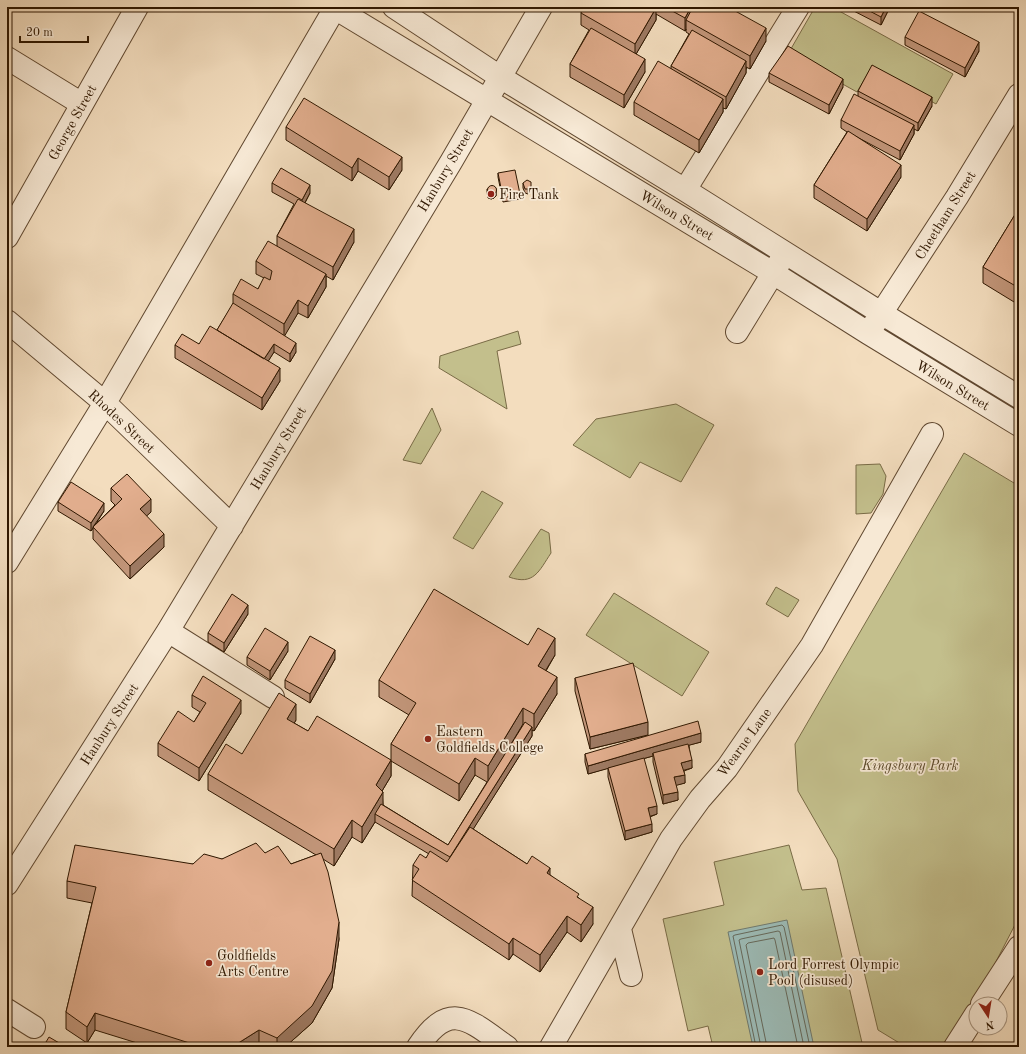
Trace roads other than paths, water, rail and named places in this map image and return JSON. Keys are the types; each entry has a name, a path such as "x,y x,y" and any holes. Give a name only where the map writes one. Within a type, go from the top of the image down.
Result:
{"street":[{"name":"George Street","path":"7,237 137,7"},
{"name":"Wilson Street","path":"394,7 500,77 1019,397"},
{"name":"Hanbury Street","path":"7,884 168,631 232,526 451,162 541,7"},
{"path":"685,190 798,7"},
{"path":"7,562 105,404 334,8"},
{"name":"Wilson Street","path":"334,8 773,273 1019,425"},
{"path":"7,58 82,104"},
{"name":"Cheetham Street","path":"868,333 957,197 1019,95"},
{"path":"737,332 786,253"},
{"name":"Rhodes Street","path":"7,321 105,404 232,526"},
{"name":"Wearne Lane","path":"551,1047 671,839 700,799 727,768 812,645 932,434"},
{"path":"168,631 273,697"},
{"path":"620,929 631,975"},
{"path":"987,996 1019,947"},
{"path":"7,1010 34,1027"},
{"path":"418,1047 427,1033 434,1026 448,1018 462,1019 473,1024 507,1047"},
{"path":"955,1047 968,1027"}],"water":[{"path":"787,920 814,1047 753,1047 728,932"}],"place":[{"name":"Fire Tank","path":"491,194"},
{"name":"Eastern Goldfields College","path":"428,739"},
{"name":"Goldfields Arts Centre","path":"209,963"},
{"name":"Lord Forrest Olympic Pool (disused)","path":"760,972"}],"park label":[{"name":"Kingsbury Park","path":"910,765"}]}
